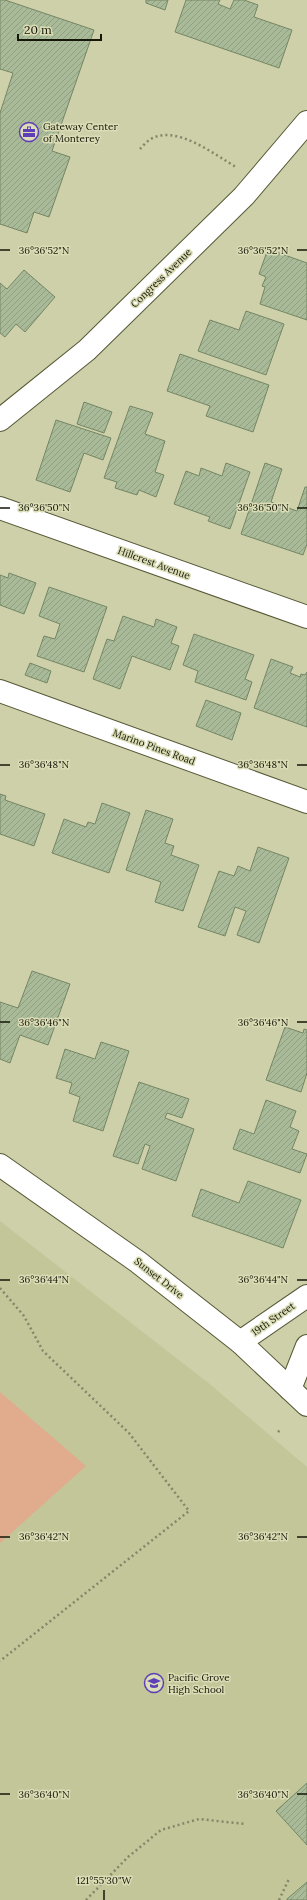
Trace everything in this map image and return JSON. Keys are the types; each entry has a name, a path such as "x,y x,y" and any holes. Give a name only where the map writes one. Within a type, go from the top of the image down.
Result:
{"street":[{"name":"Congress Avenue","path":"0,420 87,350 244,196 307,122"},
{"name":"Hillcrest Avenue","path":"0,508 307,617"},
{"name":"Marino Pines Road","path":"0,691 307,802"},
{"name":"Sunset Drive","path":"0,1165 138,1262 240,1342 307,1405"},
{"name":"19th Street","path":"240,1342 307,1296"},
{"path":"290,1388 307,1346"}],"path":[{"path":"140,149 150,139 162,135 175,136 192,142 239,169"},
{"path":"0,1288 24,1316 43,1351 128,1434 189,1511 0,1661"},
{"path":"86,1900 128,1857 161,1830 199,1819 245,1824"},
{"path":"279,1900 289,1879"}],"shaded area":[{"name":"Pacific Grove High School","path":"0,1221 211,1385 307,1467 307,1900 0,1900"},
{"path":"0,1392 86,1466 0,1543"}],"building":[{"name":"Gateway Center of Monterey","path":"0,0 5,0 94,30 52,151 70,157 49,217 34,212 27,233 0,224 0,113 13,73 0,69"},
{"path":"146,0 168,0 165,10 146,3"},
{"path":"186,0 220,0 218,4 230,9 234,0 244,0 258,5 254,17 292,30 279,68 175,32"},
{"path":"268,249 307,263 307,320 260,304 265,287 262,286 266,277 259,274"},
{"path":"24,270 55,297 25,332 16,324 5,337 0,333 0,283 7,289"},
{"path":"246,311 284,324 266,375 198,351 210,320 239,330"},
{"path":"180,354 269,385 253,432 206,416 210,406 167,391"},
{"path":"84,402 112,412 104,433 77,424"},
{"path":"130,406 153,413 145,434 165,441 155,472 164,475 156,497 139,490 137,495 115,488 117,482 104,478"},
{"path":"56,420 111,438 103,460 84,453 70,492 36,480"},
{"path":"226,463 250,472 230,529 208,521 210,517 174,504 186,471 199,476 201,468 222,476"},
{"path":"265,463 282,469 271,502 297,511 305,487 307,487 307,544 303,555 241,534"},
{"path":"9,573 36,583 24,614 0,605 0,575 8,578"},
{"path":"49,587 107,607 84,672 37,656 44,636 55,639 60,624 39,616"},
{"path":"123,616 154,627 156,619 177,627 171,643 179,646 170,670 132,656 120,689 93,679 107,639 114,641"},
{"path":"194,634 254,655 245,679 252,682 246,700 195,682 198,671 183,665"},
{"path":"271,659 293,667 290,673 300,677 301,674 305,675 307,672 307,727 254,708"},
{"path":"30,663 51,671 47,683 25,675"},
{"path":"206,700 241,713 232,740 196,726"},
{"path":"0,794 6,796 5,800 45,814 34,846 0,834"},
{"path":"102,803 130,813 109,873 52,853 64,819 86,827 88,822 95,824"},
{"path":"146,810 173,819 165,843 174,846 171,855 199,865 183,911 155,902 161,882 126,870"},
{"path":"258,847 289,858 259,943 237,935 246,911 235,907 225,936 198,927 219,871 234,876 238,866 250,871"},
{"path":"32,971 70,984 48,1045 20,1035 10,1063 0,1059 0,1002 18,1008"},
{"path":"285,1027 303,1033 304,1029 307,1030 307,1073 301,1092 266,1080"},
{"path":"101,1042 129,1051 103,1131 73,1121 80,1097 69,1093 72,1083 56,1078 65,1049 95,1059"},
{"path":"139,1082 189,1099 182,1118 167,1113 165,1118 194,1129 176,1181 142,1169 150,1146 145,1144 138,1164 113,1156"},
{"path":"266,1100 296,1111 290,1127 299,1131 292,1149 307,1154 300,1173 233,1149 240,1129 254,1134"},
{"path":"248,1181 301,1200 283,1248 192,1216 201,1189 239,1203"},
{"path":"307,1783 307,1845 276,1811"},
{"path":"307,1882 307,1900 287,1900 287,1899"}],"place":[{"name":"Gateway Center of Monterey","path":"29,132"},
{"name":"Pacific Grove High School","path":"154,1683"}]}
